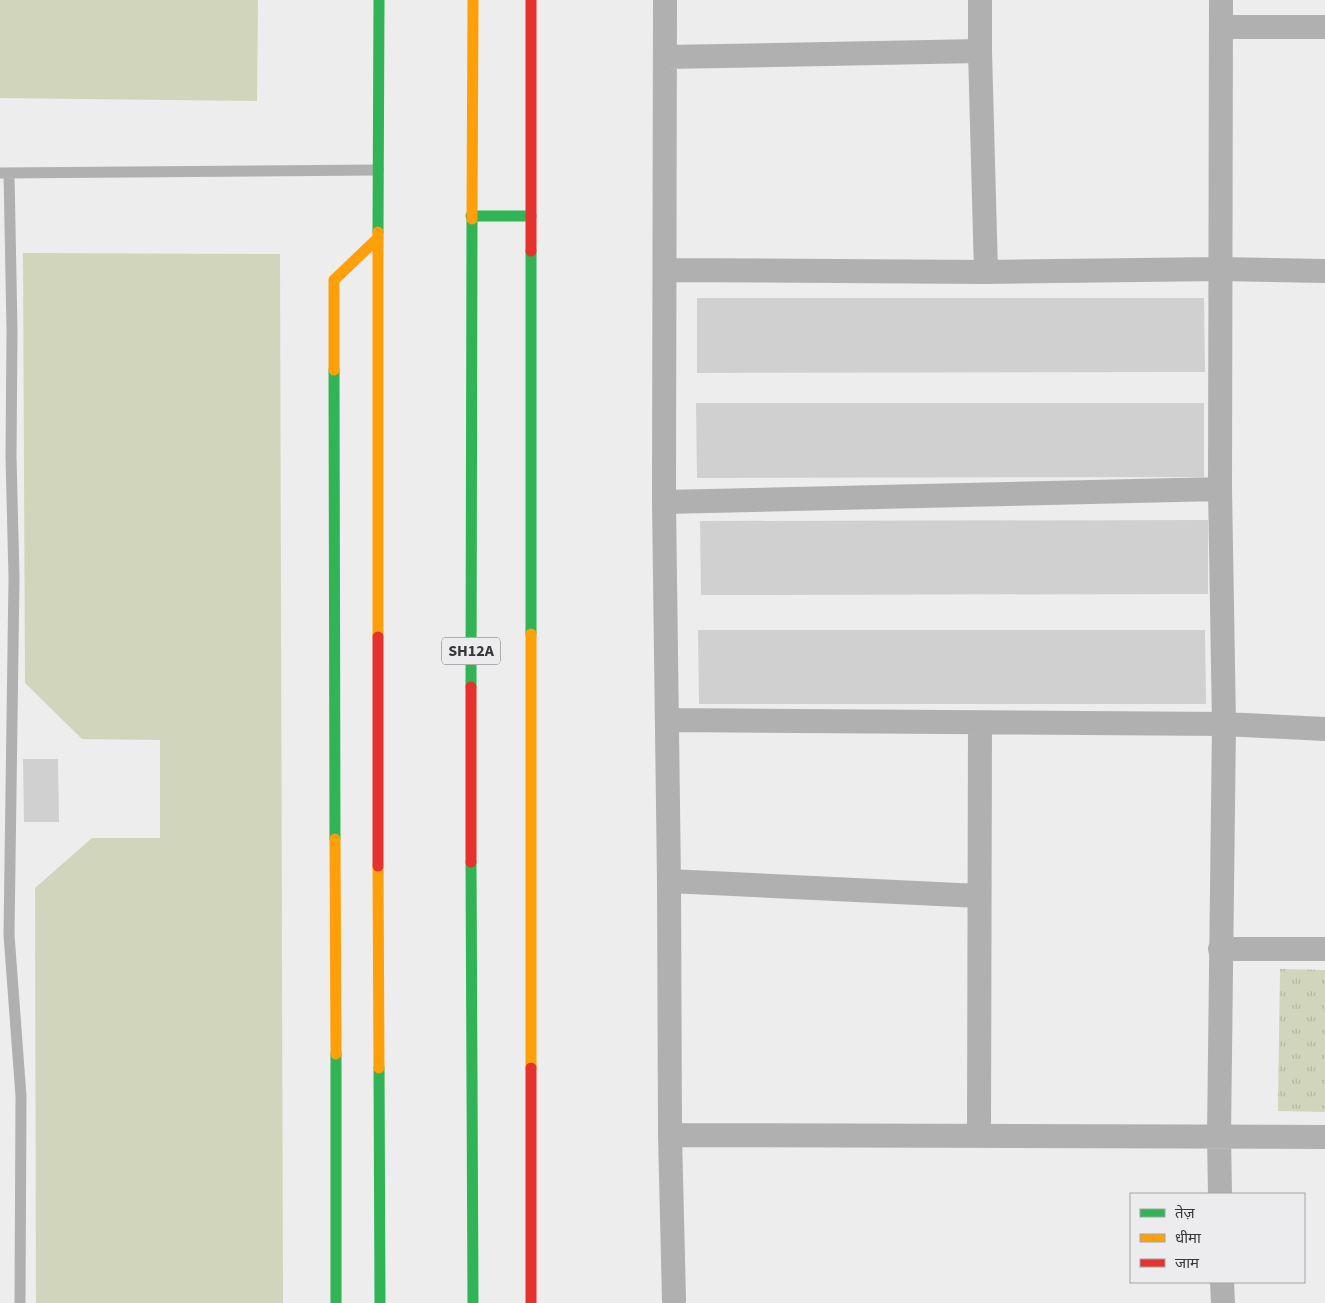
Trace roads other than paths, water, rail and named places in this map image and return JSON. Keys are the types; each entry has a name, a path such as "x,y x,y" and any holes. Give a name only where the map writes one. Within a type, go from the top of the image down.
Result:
{"main road":[{"path":"379,0 377,474 380,1303"},
{"name":"SH12A","path":"473,0 470,465 474,1303"},
{"path":"531,0 531,1303"},
{"path":"472,216 531,216"},
{"path":"336,1303 334,280 378,238"}],"street":[{"path":"665,0 666,270 664,502 670,1135 674,1300"},
{"path":"980,0 986,272"},
{"path":"1220,1193 1220,949 1224,724 1220,489 1221,0"},
{"path":"1221,27 1325,27"},
{"path":"666,57 980,50"},
{"path":"666,270 986,272 1220,269 1325,271"},
{"path":"664,502 1220,489"},
{"path":"666,720 1224,724 1325,729"},
{"path":"978,1135 980,723"},
{"path":"669,880 979,896"},
{"path":"1220,949 1325,949"},
{"path":"670,1135 1325,1137"},
{"path":"1222,1283 1223,1303"}],"lane":[{"path":"20,1303 21,1096 9,934 14,577 11,457 12,330 5,173 378,170"}]}
